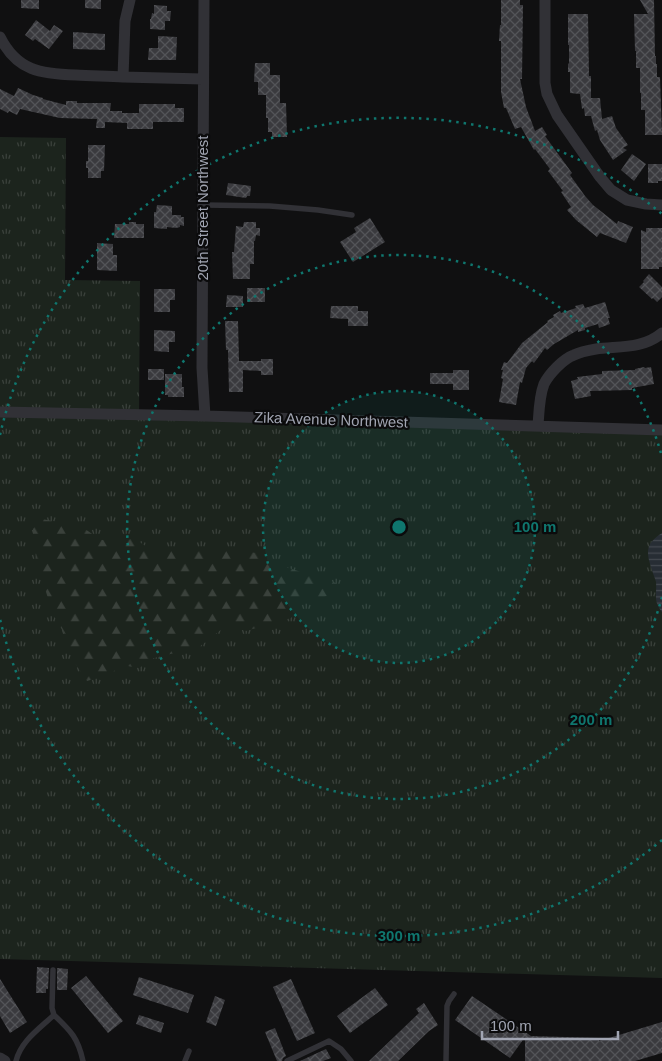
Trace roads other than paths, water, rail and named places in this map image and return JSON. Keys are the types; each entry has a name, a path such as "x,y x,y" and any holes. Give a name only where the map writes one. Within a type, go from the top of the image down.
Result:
{"street":[{"path":"123,77 124,21 130,0"},
{"name":"20th Street Northwest","path":"204,0 202,368 205,416"},
{"path":"546,0 545,83 546,94 556,116 600,177 612,190 627,200 646,204 662,204"},
{"path":"0,36 4,45 13,56 24,65 37,71 52,74 203,79"},
{"path":"538,426 539,406 544,384 562,363 581,353 640,345 656,338 662,333"},
{"name":"Zika Avenue Northwest","path":"0,412 205,416 662,430"},
{"path":"0,1058 5,1061"}],"lane":[{"path":"204,205 270,206 352,215"},
{"path":"53,970 52,1008 54,1015 71,1031 79,1046 83,1061"},
{"path":"446,1061 447,1006 454,994"},
{"path":"16,1061 18,1052 26,1041 54,1015"},
{"path":"288,1061 329,1041 341,1049 352,1061"},
{"path":"185,1061 189,1051"}]}
